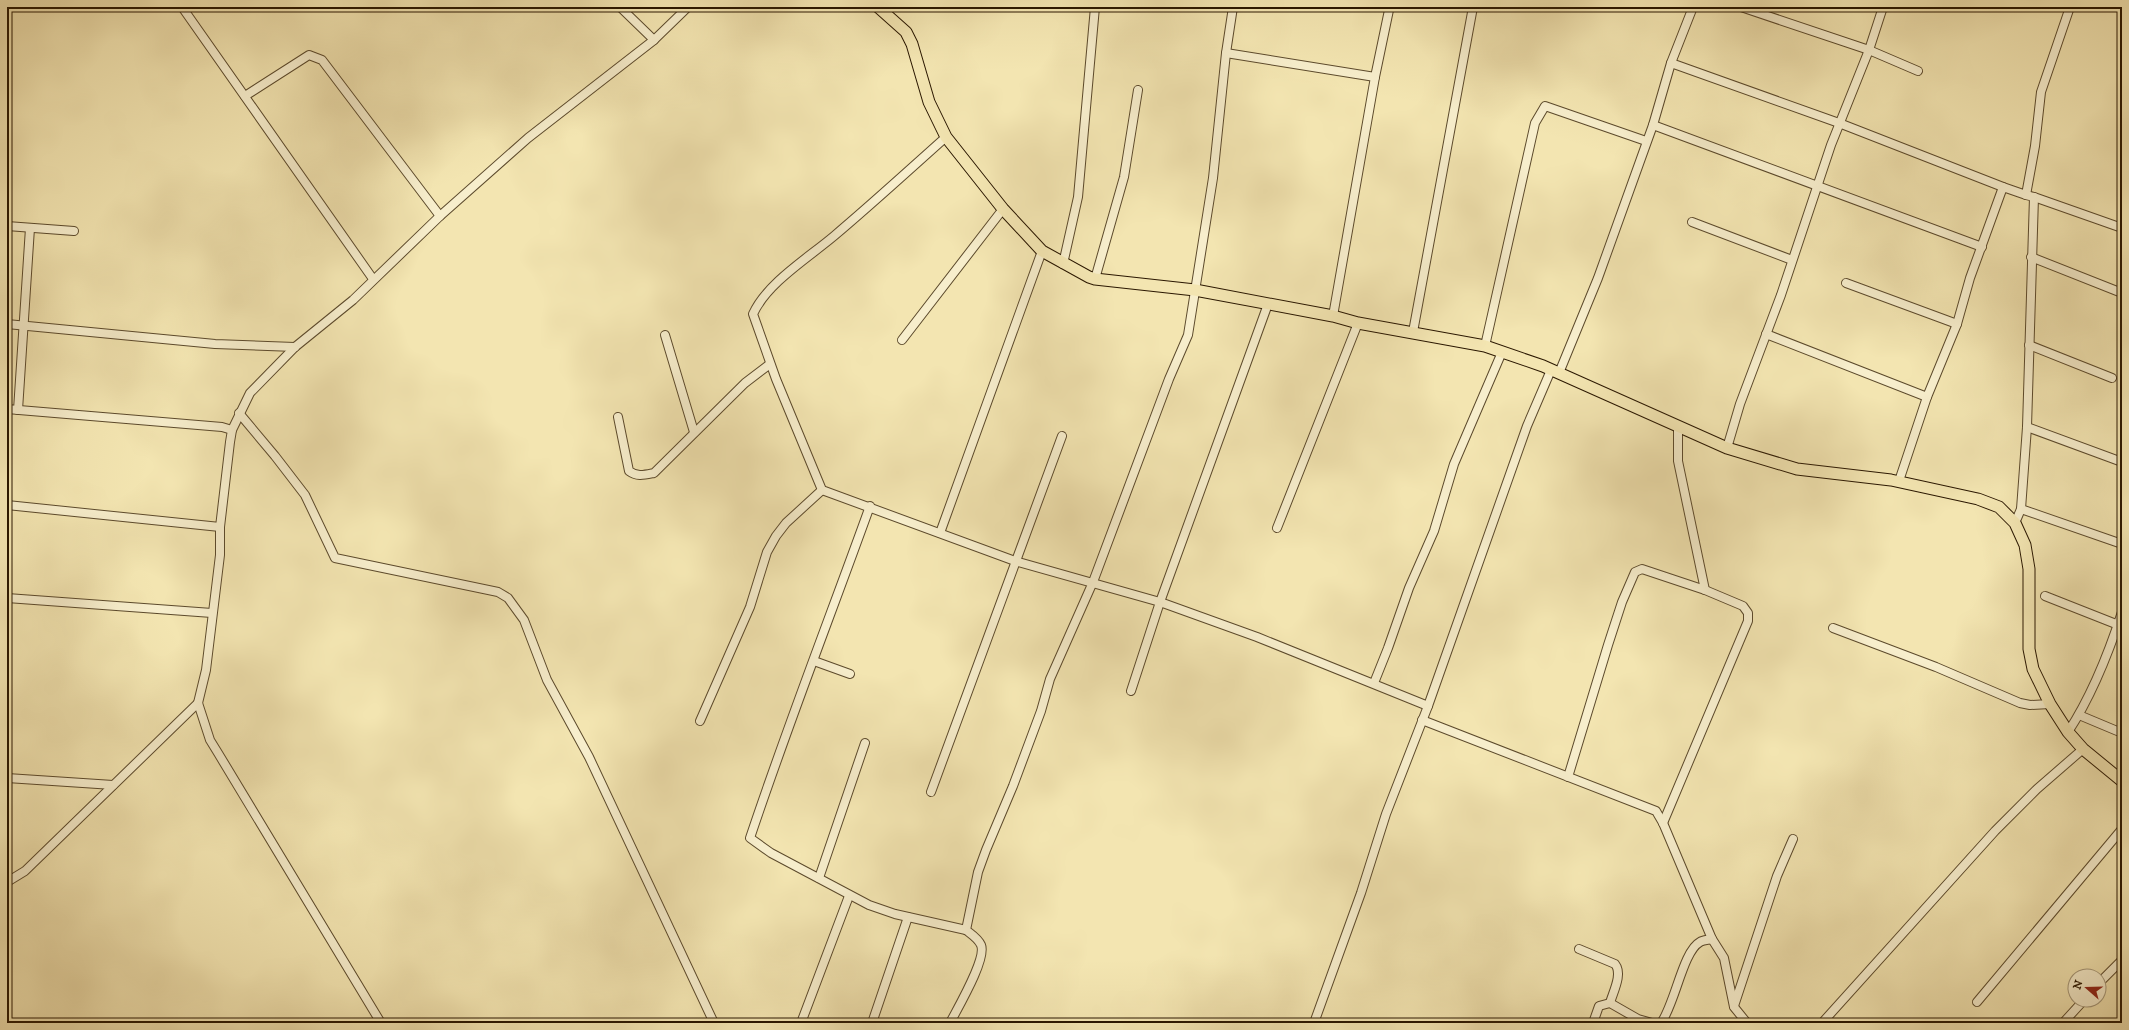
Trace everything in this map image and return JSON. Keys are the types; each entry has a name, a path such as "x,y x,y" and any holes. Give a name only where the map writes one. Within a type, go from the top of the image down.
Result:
{"main road":[{"path":"878,7 906,32 929,102 946,137 1004,209 1042,251 1063,264 1095,279 1196,290 1333,316 1358,323 1485,346 1555,371 1727,448 1797,469 1899,481 1978,499 1999,507 2015,524 2025,545 2029,569 2029,649 2033,669 2050,704 2068,732 2083,749 2122,781"}],"street":[{"path":"182,7 373,279"},
{"path":"620,7 654,40"},
{"path":"7,882 25,871 198,703 206,670 220,555 220,527 232,430 250,393 295,348 353,300 373,279 440,216 539,129 654,40 688,7"},
{"path":"1063,264 1078,197 1096,7"},
{"path":"966,930 978,872 986,850 1013,786 1041,711 1050,679 1093,582 1169,379 1188,335 1213,178 1226,53 1233,7"},
{"path":"1413,332 1473,7"},
{"path":"1314,1023 1361,893 1386,814 1428,706 1502,496 1555,371 1598,278 1653,125 1671,63 1693,7"},
{"path":"1741,7 1869,50 1918,72"},
{"path":"1727,448 1740,404 1766,334 1839,123 1869,50 1883,7"},
{"path":"2026,195 2035,146 2041,92 2070,7"},
{"path":"1333,316 1375,77 1390,10"},
{"path":"1226,53 1375,77"},
{"path":"245,96 309,55 322,60 440,216"},
{"path":"1671,63 1839,123 2003,188 2034,197 2122,228"},
{"path":"1095,279 1124,177 1138,90"},
{"path":"1485,346 1536,123 1545,106 1646,142"},
{"path":"1653,125 1982,247"},
{"path":"946,137 762,298 753,314 770,364 822,490 870,506 1015,561 1160,602 1257,637 1428,706"},
{"path":"1899,481 1928,397 1957,324 1970,278 2003,188"},
{"path":"2015,524 2021,509 2027,427 2034,197"},
{"path":"902,340 1004,209"},
{"path":"1692,222 1792,260"},
{"path":"7,226 74,231"},
{"path":"18,410 30,228"},
{"path":"940,533 1042,251"},
{"path":"2031,257 2122,293"},
{"path":"1846,283 1957,324"},
{"path":"1131,691 1160,602 1268,304"},
{"path":"1277,528 1358,323"},
{"path":"7,324 215,344 295,348"},
{"path":"1766,334 1928,397"},
{"path":"665,335 694,432"},
{"path":"2029,345 2112,378"},
{"path":"1374,684 1409,588 1434,531 1454,464 1502,352"},
{"path":"618,417 626,464 629,471 634,475 641,476 654,472 745,383 770,364"},
{"path":"7,409 222,427 232,430"},
{"path":"239,413 305,495 335,558 498,592 508,598 516,606 524,620 547,680 589,757 714,1023"},
{"path":"1678,427 1678,461 1705,590"},
{"path":"2027,427 2122,462"},
{"path":"931,792 1062,436"},
{"path":"700,721 750,607 767,552 776,536 786,523 822,490"},
{"path":"7,505 220,527"},
{"path":"870,506 788,728 750,838 771,853 820,878 849,896 869,905 908,917 966,930 976,938 982,946 981,956 976,972 950,1023"},
{"path":"2021,509 2122,544"},
{"path":"1568,777 1608,645 1635,572 1642,569 1705,590 1743,606 1748,613 1748,621 1663,823"},
{"path":"2045,596 2120,626"},
{"path":"7,598 212,612"},
{"path":"2068,732 2079,715 2120,626 2122,612"},
{"path":"1833,628 1936,667 2020,703 2030,705 2050,704"},
{"path":"814,661 850,674"},
{"path":"198,703 214,746 381,1023"},
{"path":"2079,715 2122,733"},
{"path":"1422,720 1647,806 1656,811 1663,823 1712,939 1724,958 1734,1007 1747,1023"},
{"path":"820,878 865,743"},
{"path":"1822,1023 1995,831 2037,789 2083,749"},
{"path":"7,778 113,785"},
{"path":"1977,1002 2122,829"},
{"path":"1734,1007 1777,876 1793,839"},
{"path":"801,1023 849,896"},
{"path":"872,1023 908,917"},
{"path":"1661,1023 1673,1000 1686,961 1699,942 1712,939"},
{"path":"1579,948 1615,964 1618,968 1619,974 1610,1003"},
{"path":"2107,976 2122,960"},
{"path":"1593,1023 1598,1006 1610,1003 1638,1019 1652,1023"},
{"path":"2063,1023 2077,1008"}]}
